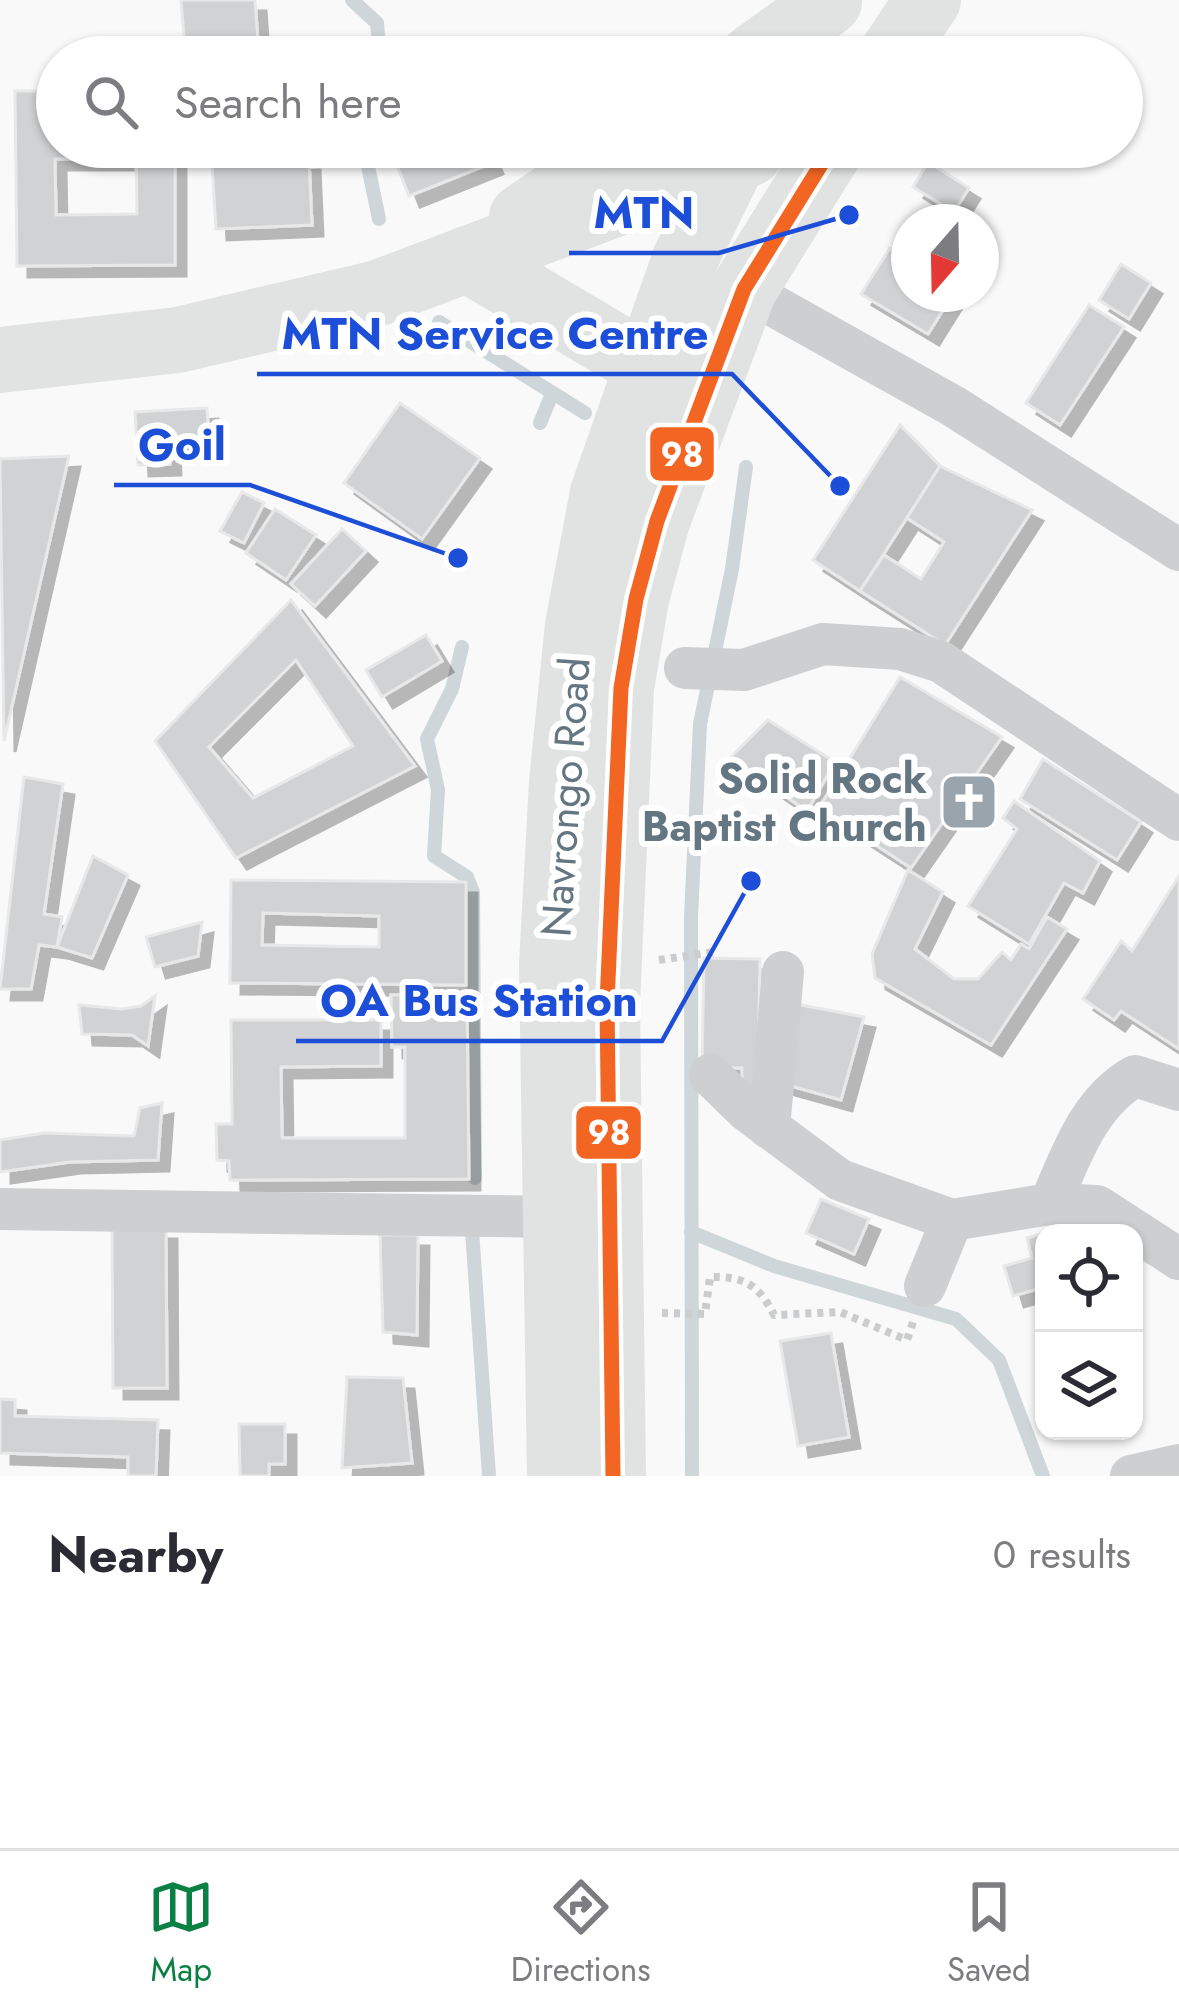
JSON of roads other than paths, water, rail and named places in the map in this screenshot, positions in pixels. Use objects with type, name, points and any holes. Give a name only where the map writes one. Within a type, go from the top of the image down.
[{"type":"highway","points":[[904,36],[928,0]]},
{"type":"highway","points":[[782,36],[830,1]]},
{"type":"highway","points":[[808,36],[830,1]]},
{"type":"highway","points":[[467,259],[592,168]]},
{"type":"highway","points":[[0,360],[178,340],[378,292],[704,168]]},
{"type":"highway","name":"Navrongo Road","points":[[560,1476],[552,965],[562,782],[578,625],[603,493],[646,368],[685,259],[738,168]]},
{"type":"highway","name":"Navrongo Road","points":[[613,1476],[607,1003],[621,688],[652,540],[744,289],[819,168]]},
{"type":"highway","points":[[467,259],[705,400]]},
{"type":"street","points":[[744,289],[953,406],[1179,550]]},
{"type":"street","points":[[685,668],[744,670],[823,644],[900,649],[941,662],[1179,820]]},
{"type":"street","points":[[769,1128],[783,972]]},
{"type":"street","points":[[710,1075],[769,1128],[840,1180],[952,1220],[1050,1204],[1097,1206],[1179,1258]]},
{"type":"street","points":[[1050,1204],[1085,1126],[1114,1088],[1135,1076],[1179,1090]]},
{"type":"street","points":[[0,1209],[554,1217]]},
{"type":"street","points":[[925,1286],[952,1220]]},
{"type":"street","points":[[1131,1476],[1179,1465]]},
{"type":"waterway","points":[[352,0],[377,23],[378,36]]},
{"type":"waterway","points":[[368,168],[379,219]]},
{"type":"waterway","points":[[439,322],[585,413]]},
{"type":"waterway","points":[[540,423],[552,394]]},
{"type":"waterway","points":[[692,1476],[691,917],[700,724],[732,569],[746,467]]},
{"type":"waterway","points":[[462,647],[452,689],[427,739],[438,790],[434,856],[467,877],[473,892],[475,1178]]},
{"type":"waterway","points":[[472,1230],[489,1476]]},
{"type":"waterway","points":[[691,1232],[774,1266],[956,1319],[999,1360],[1043,1476]]},
{"type":"place","name":"MTN","points":[[849,215]]},
{"type":"place","name":"MTN Service Centre","points":[[840,486]]},
{"type":"place","name":"Goil","points":[[458,558]]},
{"type":"place","name":"Solid Rock Baptist Church","points":[[969,802]]},
{"type":"place","name":"OA Bus Station","points":[[751,881]]}]
